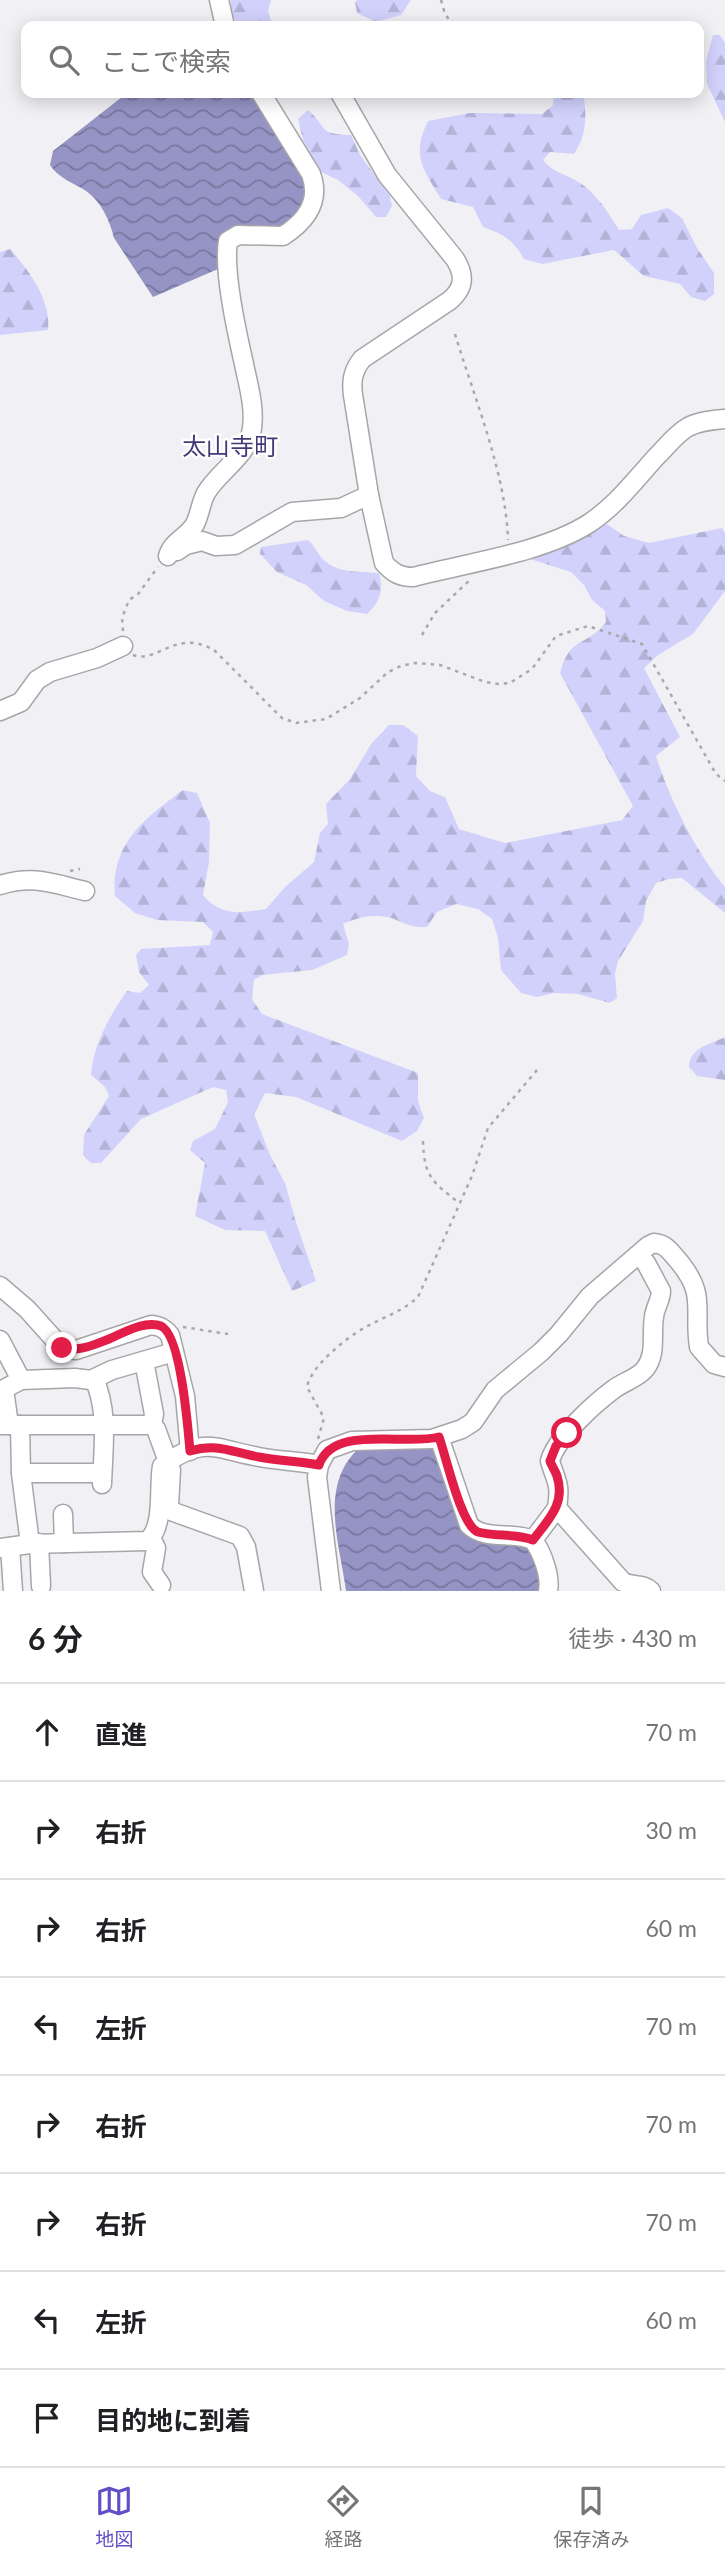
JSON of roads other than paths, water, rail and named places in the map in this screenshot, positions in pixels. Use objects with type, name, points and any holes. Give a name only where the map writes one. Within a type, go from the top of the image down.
[{"type":"street","points":[[219,0],[224,21]]},
{"type":"street","points":[[264,98],[311,174],[316,187],[314,204],[310,212],[283,236],[238,235],[228,241],[237,335],[251,394],[253,427],[243,449],[204,497],[195,524],[170,548],[168,556],[194,542],[202,541],[216,546],[235,545],[292,512],[341,508],[369,495]]},
{"type":"street","points":[[343,98],[387,175],[462,269],[463,281],[458,294],[362,359],[354,370],[353,395],[369,495],[384,563],[392,572],[402,577],[413,577],[544,543],[587,524],[618,500],[687,428],[701,422],[725,419]]},
{"type":"street","points":[[0,710],[21,702],[37,680],[50,672],[97,658],[123,646]]},
{"type":"street","points":[[0,885],[21,879],[39,880],[85,891]]},
{"type":"street","points":[[331,1591],[317,1477],[321,1460],[333,1446],[352,1440],[424,1440],[439,1437],[473,1422],[495,1390],[541,1352],[559,1335],[580,1306],[649,1246],[660,1243],[687,1271],[699,1306],[699,1347],[714,1364],[725,1367]]},
{"type":"street","points":[[533,1540],[557,1508],[559,1486],[557,1474],[550,1461],[556,1446],[606,1395],[644,1371],[652,1354],[654,1315],[661,1291],[646,1263],[638,1255]]},
{"type":"street","points":[[0,1286],[27,1309],[62,1348],[86,1348],[138,1327],[162,1327],[170,1335],[185,1396],[190,1451]]},
{"type":"street","points":[[0,1340],[21,1380]]},
{"type":"street","points":[[41,1586],[4,1390],[21,1380],[94,1379],[112,1370],[174,1352]]},
{"type":"street","points":[[144,1361],[155,1414],[152,1425]]},
{"type":"street","points":[[21,1473],[102,1479],[102,1398],[94,1379]]},
{"type":"street","points":[[10,1425],[152,1425],[168,1462],[171,1511],[240,1536],[246,1547],[254,1591]]},
{"type":"street","points":[[439,1437],[469,1525],[475,1531],[483,1533],[533,1540],[548,1578],[548,1591]]},
{"type":"street","points":[[161,1586],[152,1572],[156,1548],[151,1538],[159,1510],[162,1466],[205,1446],[218,1446],[262,1458],[321,1460]]},
{"type":"street","points":[[557,1508],[623,1582],[645,1586],[652,1591]]},
{"type":"street","points":[[63,1514],[64,1543]]},
{"type":"street","points":[[240,1536],[257,1528]]},
{"type":"street","points":[[13,1591],[5,1547],[141,1542],[151,1538]]},
{"type":"water","points":[[121,98],[258,98],[309,189],[300,213],[282,230],[239,229],[225,266],[153,297],[114,238],[107,218],[96,200],[53,170],[50,165],[53,151]]},
{"type":"water","points":[[359,1448],[436,1448],[457,1514],[523,1543],[534,1552],[542,1591],[346,1591],[337,1535],[335,1498],[346,1463]]},
{"type":"district","name":"太山寺町","points":[[230,445]]}]
